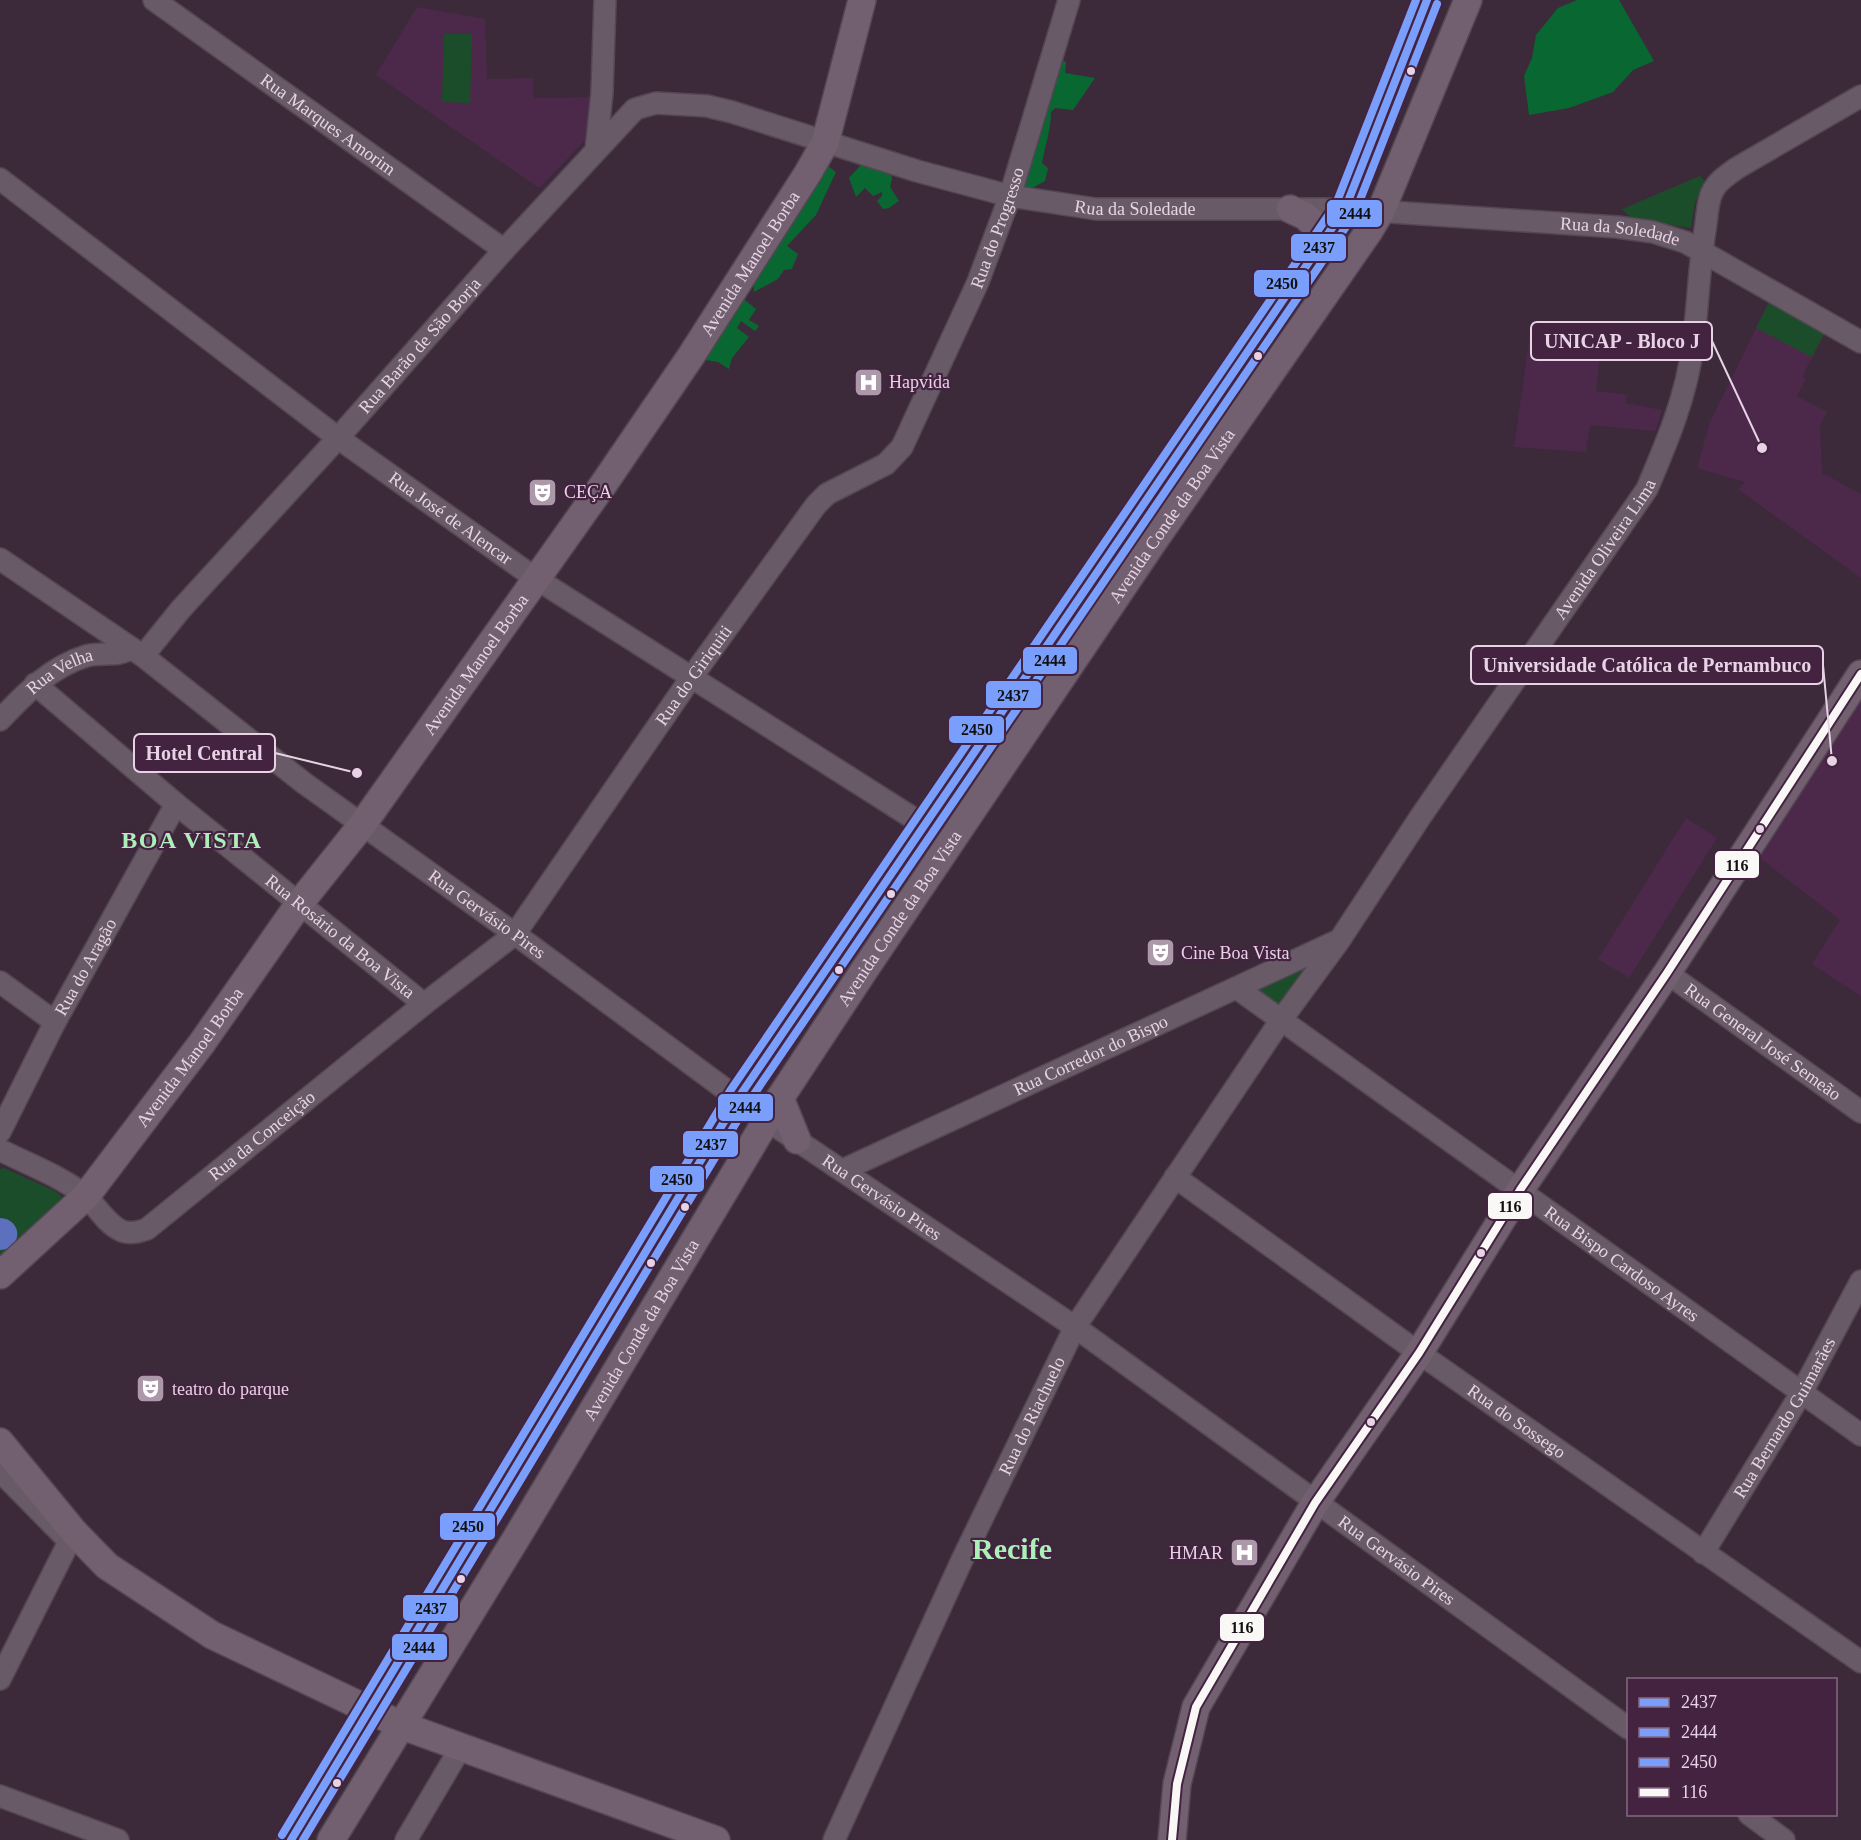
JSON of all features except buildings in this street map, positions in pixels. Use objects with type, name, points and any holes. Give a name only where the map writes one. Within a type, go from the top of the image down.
[{"type":"main road","name":"Avenida Manoel Borba","points":[[0,1275],[86,1196],[202,1043],[299,904],[362,825],[605,482],[691,356],[825,143],[862,0]]},
{"type":"main road","name":"Avenida Conde da Boa Vista","points":[[291,1840],[739,1097],[1345,209],[1427,0]]},
{"type":"main road","name":"Avenida Conde da Boa Vista","points":[[331,1840],[403,1726],[774,1109],[865,969],[1151,545],[1351,258],[1381,211],[1468,0]]},
{"type":"main road","points":[[1290,209],[1305,216],[1316,225],[1318,249]]},
{"type":"main road","points":[[1172,1840],[1177,1784],[1196,1707],[1315,1503],[1419,1353],[1520,1190],[1667,973],[1861,674]]},
{"type":"main road","points":[[774,1109],[797,1140]]},
{"type":"main road","points":[[0,1442],[71,1537],[107,1566],[212,1635],[403,1726],[716,1840]]},
{"type":"street","name":"Rua Marques Amorim","points":[[154,0],[504,250]]},
{"type":"street","points":[[596,150],[602,93],[605,0]]},
{"type":"street","name":"Rua do Progresso","points":[[902,447],[978,282],[1010,196],[1069,0]]},
{"type":"street","name":"Avenida Oliveira Lima","points":[[1281,1020],[1339,941],[1421,816],[1647,489],[1671,432],[1684,389],[1693,347],[1710,197],[1720,180],[1861,96]]},
{"type":"street","name":"Rua da Soledade","points":[[596,150],[635,109],[656,103],[707,106],[825,143],[1010,196],[1096,208],[1345,209],[1617,227],[1653,232],[1685,242],[1861,342]]},
{"type":"street","name":"Rua Barão de São Borja","points":[[137,652],[181,609],[338,438],[504,250],[596,150]]},
{"type":"street","name":"Rua José de Alencar","points":[[0,178],[338,438],[536,578],[924,825]]},
{"type":"street","name":"Rua do Giriquiti","points":[[514,934],[691,678],[816,505],[827,494],[886,464],[902,447]]},
{"type":"street","name":"Rua Gervásio Pires","points":[[0,559],[137,652],[304,783],[739,1097],[774,1109]]},
{"type":"street","name":"Rua Velha","points":[[0,720],[35,684],[65,665],[86,656],[137,652]]},
{"type":"street","name":"Rua Rosário da Boa Vista","points":[[35,684],[176,804],[424,1004]]},
{"type":"street","name":"Rua do Aragão","points":[[0,1132],[55,1022],[176,804]]},
{"type":"street","name":"Rua da Conceição","points":[[0,1150],[65,1182],[86,1196],[113,1227],[131,1233],[147,1228],[514,934]]},
{"type":"street","name":"Rua Corredor do Bispo","points":[[843,1170],[1339,941]]},
{"type":"street","name":"Rua General José Semeão","points":[[1667,973],[1861,1112]]},
{"type":"street","points":[[0,982],[55,1022]]},
{"type":"street","name":"Rua Bispo Cardoso Ayres","points":[[1238,989],[1861,1435]]},
{"type":"street","name":"Rua do Riachuelo","points":[[834,1840],[963,1560],[1075,1327],[1281,1020]]},
{"type":"street","name":"Rua Gervásio Pires","points":[[797,1140],[1075,1327],[1315,1503],[1627,1727]]},
{"type":"street","name":"Rua do Sossego","points":[[1175,1177],[1419,1353],[1861,1662]]},
{"type":"street","name":"Rua Bernardo Guimarães","points":[[1703,1553],[1802,1392],[1861,1281]]},
{"type":"street","points":[[0,1471],[71,1537],[0,1679]]},
{"type":"street","points":[[406,1840],[461,1748]]},
{"type":"street","points":[[0,1796],[118,1840]]},
{"type":"street","points":[[1750,1816],[1784,1840]]},
{"type":"shaded area","points":[[417,7],[485,19],[487,79],[533,78],[534,98],[594,97],[593,132],[539,188],[376,75]]},
{"type":"shaded area","points":[[1770,300],[1825,332],[1802,377],[1806,379],[1797,396],[1827,412],[1820,425],[1822,473],[1861,494],[1861,578],[1738,489],[1745,482],[1697,468],[1710,422]]},
{"type":"shaded area","points":[[1532,321],[1603,329],[1596,391],[1627,395],[1626,403],[1662,410],[1655,431],[1590,425],[1586,452],[1514,447]]},
{"type":"shaded area","points":[[1861,673],[1861,996],[1812,964],[1840,920],[1747,848]]},
{"type":"shaded area","points":[[1686,818],[1717,838],[1629,978],[1598,959]]},
{"type":"green space","points":[[1577,0],[1619,0],[1654,61],[1633,70],[1613,92],[1569,108],[1529,115],[1524,76],[1532,58],[1536,35],[1558,8]]},
{"type":"green space","points":[[444,34],[472,34],[470,103],[442,102]]},
{"type":"green space","points":[[1058,57],[1066,62],[1065,73],[1095,78],[1073,110],[1055,108],[1051,112],[1042,163],[1048,168],[1045,181],[1025,192],[1017,189]]},
{"type":"green space","points":[[873,162],[891,169],[890,187],[899,201],[889,208],[883,209],[877,201],[882,196],[882,192],[873,196],[865,188],[856,197],[849,178],[860,166]]},
{"type":"green space","points":[[818,164],[828,166],[836,172],[816,215],[787,246],[798,254],[792,269],[784,270],[778,279],[754,292],[753,276]]},
{"type":"green space","points":[[1700,176],[1705,181],[1695,203],[1691,228],[1634,220],[1622,209]]},
{"type":"green space","points":[[1327,262],[1331,265],[1143,534],[1143,532]]},
{"type":"green space","points":[[740,296],[756,309],[749,320],[759,326],[755,331],[741,321],[737,328],[749,337],[732,358],[729,369],[718,362],[705,360],[704,351]]},
{"type":"green space","points":[[1770,300],[1825,332],[1812,357],[1756,328]]},
{"type":"green space","points":[[1339,941],[1281,1020],[1238,989]]},
{"type":"green space","points":[[4,1168],[55,1191],[62,1200],[0,1269],[0,1169]]},
{"type":"water","points":[[0,1218],[13,1223],[17,1234],[13,1245],[0,1250]]},
{"type":"transit line","name":"2450","points":[[282,1835],[730,1091],[1336,204],[1416,0]]},
{"type":"transit line","name":"2437","points":[[291,1840],[739,1097],[1345,209],[1427,0]]},
{"type":"transit line","name":"2444","points":[[303,1840],[748,1103],[1354,215],[1437,4]]},
{"type":"transit line","name":"116","points":[[1172,1840],[1177,1784],[1196,1707],[1315,1503],[1419,1353],[1520,1190],[1667,973],[1861,674]]},
{"type":"place","name":"Hapvida","points":[[868,382]]},
{"type":"place","name":"UNICAP - Bloco J","points":[[1762,448]]},
{"type":"place","name":"CEÇA","points":[[543,492]]},
{"type":"place","name":"Universidade Católica de Pernambuco","points":[[1832,761]]},
{"type":"place","name":"Hotel Central","points":[[357,773]]},
{"type":"place","name":"Cine Boa Vista","points":[[1160,953]]},
{"type":"place","name":"teatro do parque","points":[[151,1389]]},
{"type":"place","name":"HMAR","points":[[1244,1553]]},
{"type":"district","name":"BOA VISTA","points":[[192,840]]},
{"type":"district","name":"Recife","points":[[1012,1549]]}]
